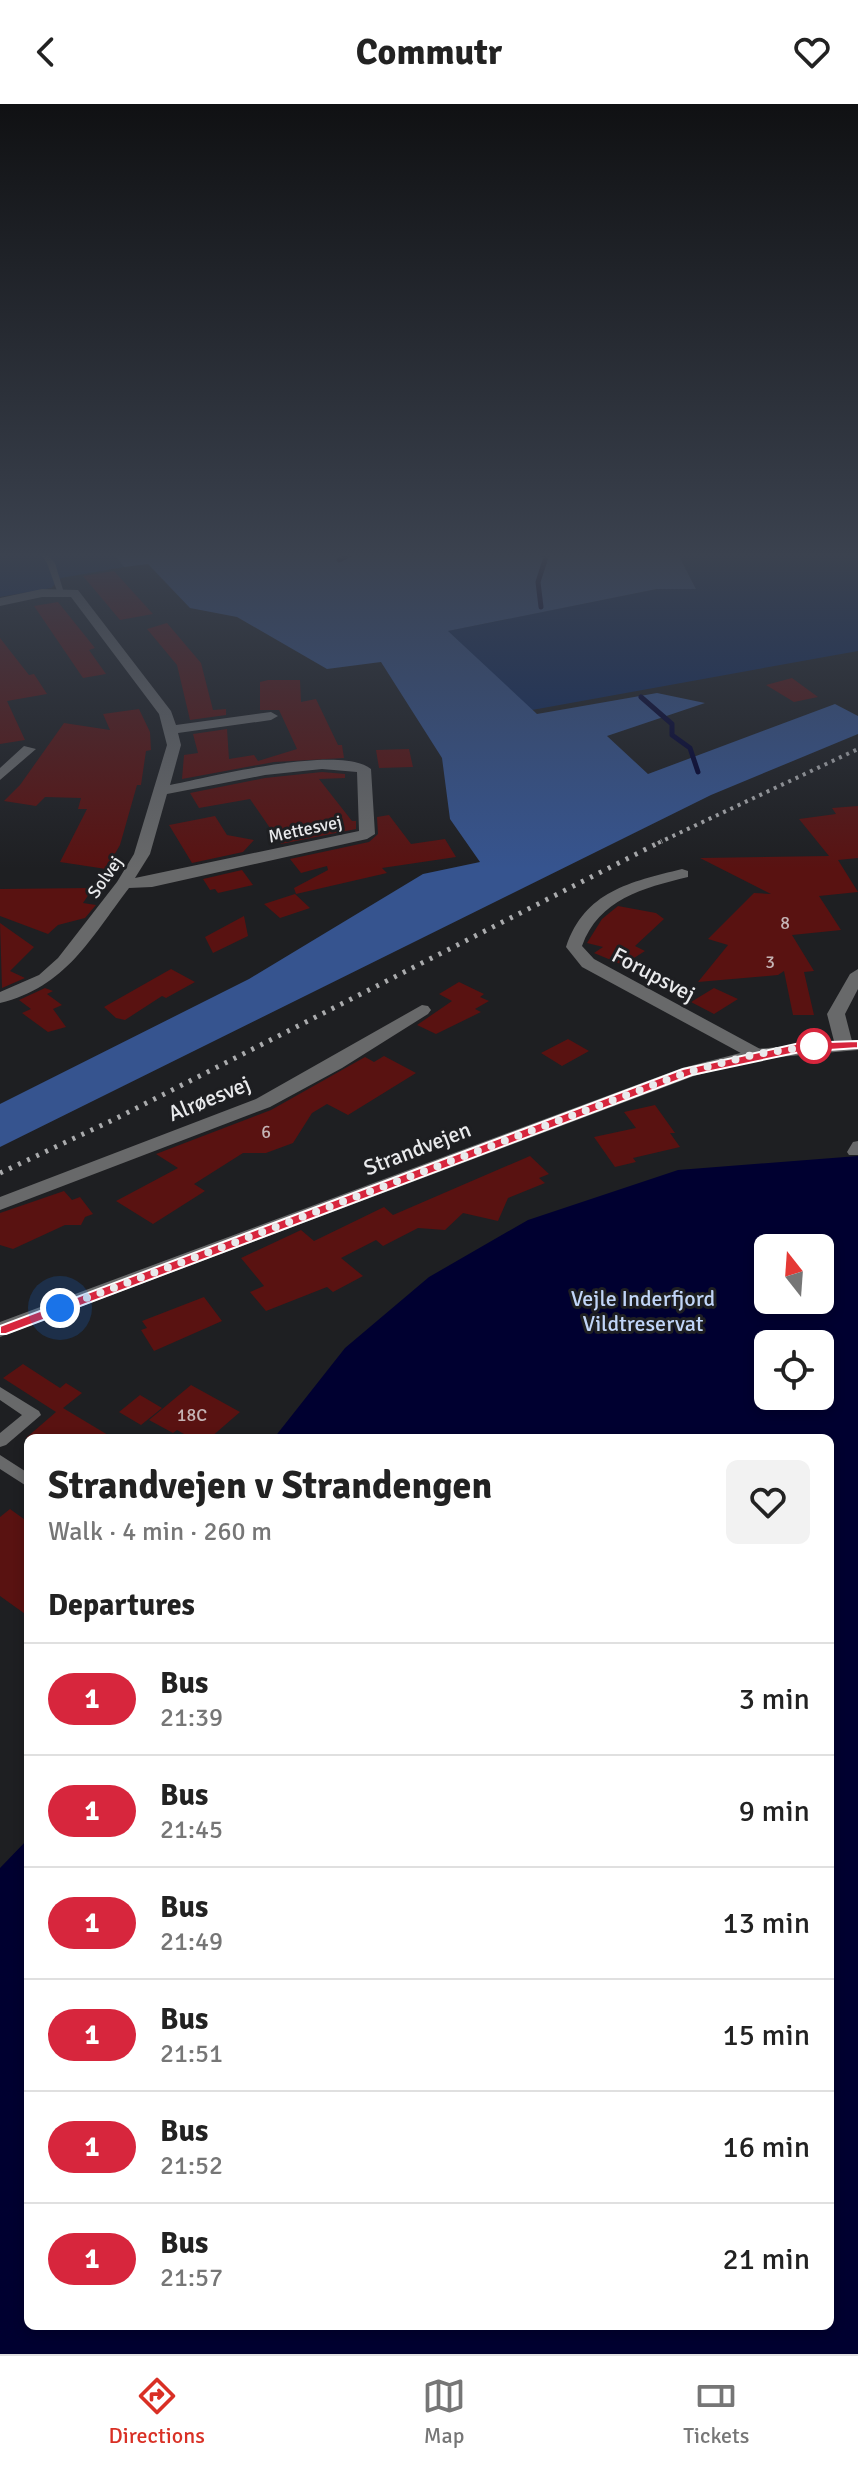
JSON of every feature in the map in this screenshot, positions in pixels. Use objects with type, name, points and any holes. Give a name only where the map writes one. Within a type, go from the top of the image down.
[{"type":"street","points":[[126,659],[166,714],[173,730],[271,716]]},
{"type":"street","name":"Solvej","points":[[0,998],[45,979],[64,962],[124,884],[142,854],[174,745],[173,730]]},
{"type":"street","points":[[0,776],[29,749]]},
{"type":"street","name":"Mettesvej","points":[[124,884],[167,879],[367,834],[364,769],[352,764],[304,767],[160,791]]},
{"type":"street","name":"Forupsvej","points":[[682,874],[622,891],[599,903],[577,934],[574,947],[588,963],[756,1054]]},
{"type":"street","points":[[851,1045],[836,1014],[858,974]]},
{"type":"street","name":"Alrøesvej","points":[[0,1204],[263,1103],[336,1064],[422,1010]]},
{"type":"street","name":"Strandvejen","points":[[0,1330],[688,1072],[756,1054],[851,1045]]},
{"type":"lane","points":[[0,1392],[33,1415],[0,1441]]},
{"type":"lane","points":[[0,1461],[24,1478]]},
{"type":"shaded area","points":[[310,659],[478,659],[537,714],[657,693],[705,703],[607,736],[648,774],[835,704],[858,716],[858,734],[711,795],[0,1147],[0,1104],[249,979],[423,874],[480,862],[450,819],[442,758],[381,662],[327,669]]},
{"type":"shaded area","points":[[477,659],[814,659],[532,710]]},
{"type":"shaded area","name":"Vejle Inderfjord Vildtreservat","points":[[858,1156],[858,2354],[0,2354],[0,1868],[24,1843],[24,2330],[834,2330],[834,1434],[277,1434],[345,1348],[429,1277],[528,1220],[678,1170]]},
{"type":"building","points":[[0,659],[16,659],[29,675],[34,674],[47,694],[7,701],[25,740],[0,744]]},
{"type":"building","points":[[70,659],[95,659],[106,674],[83,678]]},
{"type":"building","points":[[172,659],[198,659],[213,710],[226,709],[226,715],[190,720],[177,665]]},
{"type":"building","points":[[792,678],[818,697],[794,702],[766,685]]},
{"type":"building","points":[[300,680],[301,702],[316,699],[338,745],[342,745],[344,758],[274,762],[182,779],[184,755],[198,753],[193,734],[227,729],[229,759],[254,755],[258,761],[297,749],[279,710],[260,710],[260,682]]},
{"type":"building","points":[[139,709],[150,732],[151,750],[146,751],[141,785],[137,785],[120,845],[106,869],[60,862],[87,809],[78,809],[81,798],[45,797],[36,806],[4,801],[20,785],[64,723],[110,730],[103,714]]},
{"type":"building","points":[[409,749],[413,767],[379,768],[376,750]]},
{"type":"building","points":[[322,772],[345,774],[345,778],[319,779],[352,821],[356,821],[356,829],[281,844],[250,799],[199,808],[190,793],[265,778]]},
{"type":"building","points":[[858,806],[858,858],[838,860],[858,892],[819,896],[841,930],[792,935],[814,971],[804,972],[814,1015],[793,1015],[784,971],[778,975],[698,982],[728,945],[708,939],[754,893],[771,894],[700,858],[829,856],[799,819],[836,814],[832,808]]},
{"type":"building","points":[[389,815],[411,844],[445,839],[456,857],[382,868],[387,873],[296,894],[294,888],[328,870],[327,866],[301,873],[290,859],[369,842],[378,834],[377,817]]},
{"type":"building","points":[[215,816],[227,835],[254,840],[243,852],[192,863],[169,825]]},
{"type":"building","points":[[242,870],[253,885],[218,893],[215,889],[210,890],[203,879]]},
{"type":"building","points":[[93,888],[83,903],[96,905],[85,918],[58,925],[48,934],[0,916],[0,889]]},
{"type":"building","points":[[295,894],[310,908],[280,918],[264,904]]},
{"type":"building","points":[[618,906],[656,913],[664,919],[635,946],[645,951],[623,965],[594,953],[603,947],[587,943],[602,919]]},
{"type":"building","points":[[244,916],[248,936],[213,953],[205,937]]},
{"type":"building","points":[[0,923],[34,947],[10,971],[25,978],[2,988]]},
{"type":"building","points":[[171,969],[195,982],[166,998],[162,996],[125,1020],[116,1018],[104,1007]]},
{"type":"building","points":[[459,982],[484,994],[480,997],[489,1001],[475,1009],[481,1012],[436,1034],[417,1025],[452,1001],[439,994]]},
{"type":"building","points":[[45,988],[53,991],[47,994],[62,1005],[53,1009],[66,1027],[48,1032],[22,1013],[31,1009],[19,1000]]},
{"type":"building","points":[[714,988],[738,999],[714,1014],[691,1002]]},
{"type":"building","points":[[568,1039],[589,1051],[562,1066],[541,1053]]},
{"type":"building","points":[[384,1056],[416,1073],[348,1115],[327,1104],[312,1113],[293,1143],[266,1153],[243,1153],[194,1184],[205,1191],[153,1224],[116,1201],[178,1168],[156,1154],[271,1110],[365,1057],[374,1062]]},
{"type":"building","points":[[655,1105],[675,1133],[670,1133],[680,1147],[633,1158],[636,1162],[615,1167],[594,1137],[636,1128],[624,1112]]},
{"type":"building","points":[[530,1156],[549,1174],[539,1178],[545,1183],[508,1198],[498,1221],[463,1213],[445,1230],[418,1228],[383,1246],[376,1240],[341,1258],[363,1276],[333,1292],[327,1287],[266,1311],[250,1292],[264,1286],[241,1258],[301,1230],[314,1241],[384,1207],[393,1215]]},
{"type":"building","points":[[64,1191],[72,1200],[80,1197],[93,1214],[85,1217],[81,1225],[65,1225],[13,1249],[0,1245],[0,1213]]},
{"type":"building","points":[[204,1297],[222,1321],[154,1351],[141,1330],[147,1328],[142,1321]]},
{"type":"building","points":[[23,1364],[60,1388],[66,1383],[82,1393],[63,1408],[106,1434],[31,1434],[56,1412],[3,1378]]},
{"type":"building","points":[[191,1385],[240,1412],[215,1434],[184,1434],[177,1430],[173,1433],[149,1420]]},
{"type":"building","points":[[140,1395],[162,1408],[141,1425],[119,1412]]},
{"type":"building","points":[[10,1509],[24,1519],[24,1613],[0,1596],[0,1517]]},
{"type":"waterway","points":[[641,697],[672,724],[672,735],[690,748],[698,772]]},
{"type":"railway","points":[[659,843],[858,749]]},
{"type":"railway","points":[[0,1173],[117,1118],[659,843]]},
{"type":"bus line","name":"1","points":[[0,1330],[688,1072],[719,1062],[800,1047],[858,1045]]},
{"type":"route","points":[[60,1308],[688,1072],[756,1054],[814,1046]]}]
